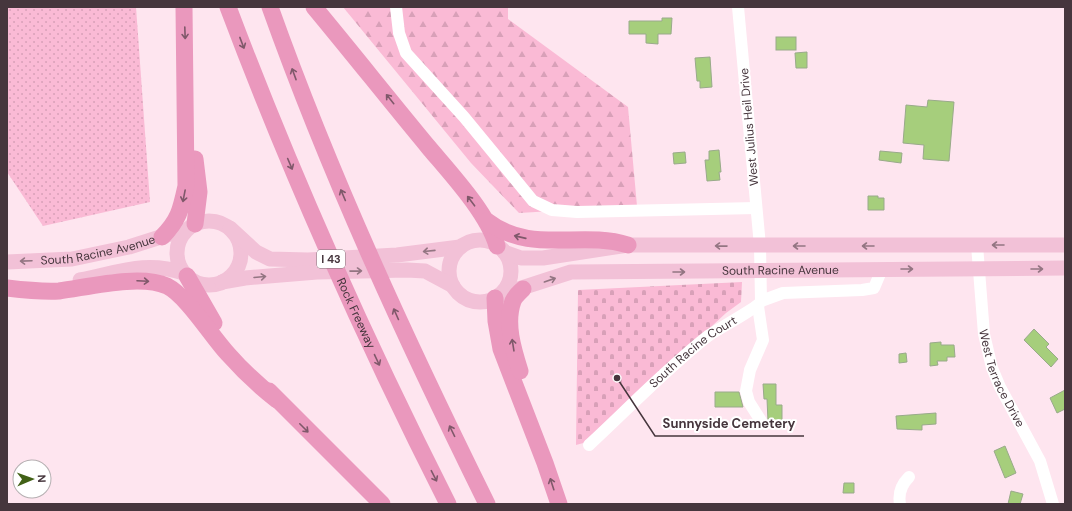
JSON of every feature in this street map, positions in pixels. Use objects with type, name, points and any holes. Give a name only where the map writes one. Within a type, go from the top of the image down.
[{"type":"highway","points":[[162,237],[174,225],[182,204],[186,186],[184,7]]},
{"type":"highway","name":"Rock Freeway","points":[[228,7],[286,154],[327,250],[385,377],[448,504]]},
{"type":"highway","points":[[270,7],[307,106],[354,220],[415,356],[487,504]]},
{"type":"highway","points":[[314,7],[453,177],[494,233],[501,249]]},
{"type":"highway","points":[[185,59],[199,192],[191,227]]},
{"type":"highway","points":[[485,220],[508,234],[528,239],[551,241],[614,240],[628,245]]},
{"type":"highway","points":[[185,274],[228,346],[277,400],[382,504]]},
{"type":"highway","points":[[7,287],[57,291],[138,281],[157,283],[168,287],[195,313],[227,353],[251,379],[277,400]]},
{"type":"highway","points":[[523,289],[513,299],[510,317],[513,348],[545,463]]},
{"type":"highway","points":[[497,297],[496,321],[501,349],[545,463],[559,504]]},
{"type":"main road","points":[[453,286],[425,271],[406,270],[317,272],[245,278],[212,285],[202,284],[185,274],[178,261],[177,248],[180,239],[191,227],[204,221],[222,223],[230,228],[256,252],[270,259],[308,260],[397,255],[460,248],[479,240],[488,242],[501,249],[509,262],[511,274],[509,282],[497,297],[486,302],[476,302],[467,300],[459,294],[453,286],[449,276],[450,266],[454,256],[460,248]]},
{"type":"main road","name":"South Racine Avenue","points":[[7,262],[72,259],[129,247],[191,227]]},
{"type":"main road","points":[[222,282],[231,276],[237,268],[241,258],[237,237],[230,228]]},
{"type":"main road","name":"South Racine Avenue","points":[[501,249],[521,258],[543,258],[628,245],[1065,246]]},
{"type":"main road","name":"South Racine Avenue","points":[[7,287],[53,284],[82,280],[145,266],[166,267],[185,274]]},
{"type":"main road","name":"South Racine Avenue","points":[[497,297],[571,272],[1065,268]]},
{"type":"street","points":[[396,7],[399,33],[406,53],[464,117],[533,201],[552,210],[578,212],[756,208]]},
{"type":"street","name":"West Julius Heil Drive","points":[[738,7],[760,246]]},
{"type":"street","name":"West Terrace Drive","points":[[977,245],[984,334],[992,368],[1000,387],[1040,461],[1053,504]]},
{"type":"street","points":[[760,246],[760,303],[763,340],[750,370],[746,391],[749,402],[761,421]]},
{"type":"street","name":"South Racine Court","points":[[589,445],[708,336],[760,303],[783,293],[862,290],[874,288],[882,269]]},
{"type":"street","points":[[900,504],[899,493],[904,482],[909,476]]},
{"type":"green space","points":[[7,7],[136,7],[150,202],[43,226],[7,172]]},
{"type":"green space","points":[[343,7],[508,7],[508,19],[628,107],[637,206],[519,213],[471,163]]},
{"type":"green space","points":[[742,282],[741,302],[726,313],[587,442],[576,445],[578,290]]},
{"type":"building","points":[[662,18],[672,18],[671,34],[658,34],[658,44],[646,43],[646,34],[629,34],[629,21],[662,21]]},
{"type":"building","points":[[776,37],[796,37],[796,50],[776,50]]},
{"type":"building","points":[[807,52],[807,68],[796,68],[795,53]]},
{"type":"building","points":[[710,57],[712,87],[700,88],[700,81],[697,81],[695,58]]},
{"type":"building","points":[[928,100],[954,102],[949,161],[923,159],[924,145],[903,143],[906,105],[927,107]]},
{"type":"building","points":[[719,150],[721,172],[719,172],[720,180],[707,181],[705,160],[709,160],[709,151]]},
{"type":"building","points":[[880,151],[902,153],[901,163],[879,160]]},
{"type":"building","points":[[685,152],[686,163],[674,164],[673,153]]},
{"type":"building","points":[[868,196],[878,196],[878,198],[884,198],[884,210],[868,210]]},
{"type":"building","points":[[1034,329],[1049,344],[1046,347],[1058,359],[1051,367],[1024,340]]},
{"type":"building","points":[[941,342],[941,345],[954,345],[955,357],[947,357],[947,361],[937,361],[938,365],[930,366],[930,343]]},
{"type":"building","points":[[906,353],[907,362],[899,363],[899,354]]},
{"type":"building","points":[[763,384],[776,384],[776,405],[782,405],[782,421],[768,421],[767,399],[764,399]]},
{"type":"building","points":[[1065,390],[1065,409],[1057,413],[1050,398]]},
{"type":"building","points":[[715,392],[739,392],[743,407],[715,407]]},
{"type":"building","points":[[936,413],[936,424],[922,425],[922,430],[897,429],[896,416]]},
{"type":"building","points":[[1005,446],[1016,473],[1005,478],[994,451]]},
{"type":"building","points":[[844,483],[854,483],[854,493],[843,493]]},
{"type":"building","points":[[1011,491],[1023,494],[1020,504],[1008,504]]},
{"type":"place","name":"Sunnyside Cemetery","points":[[617,378]]}]
